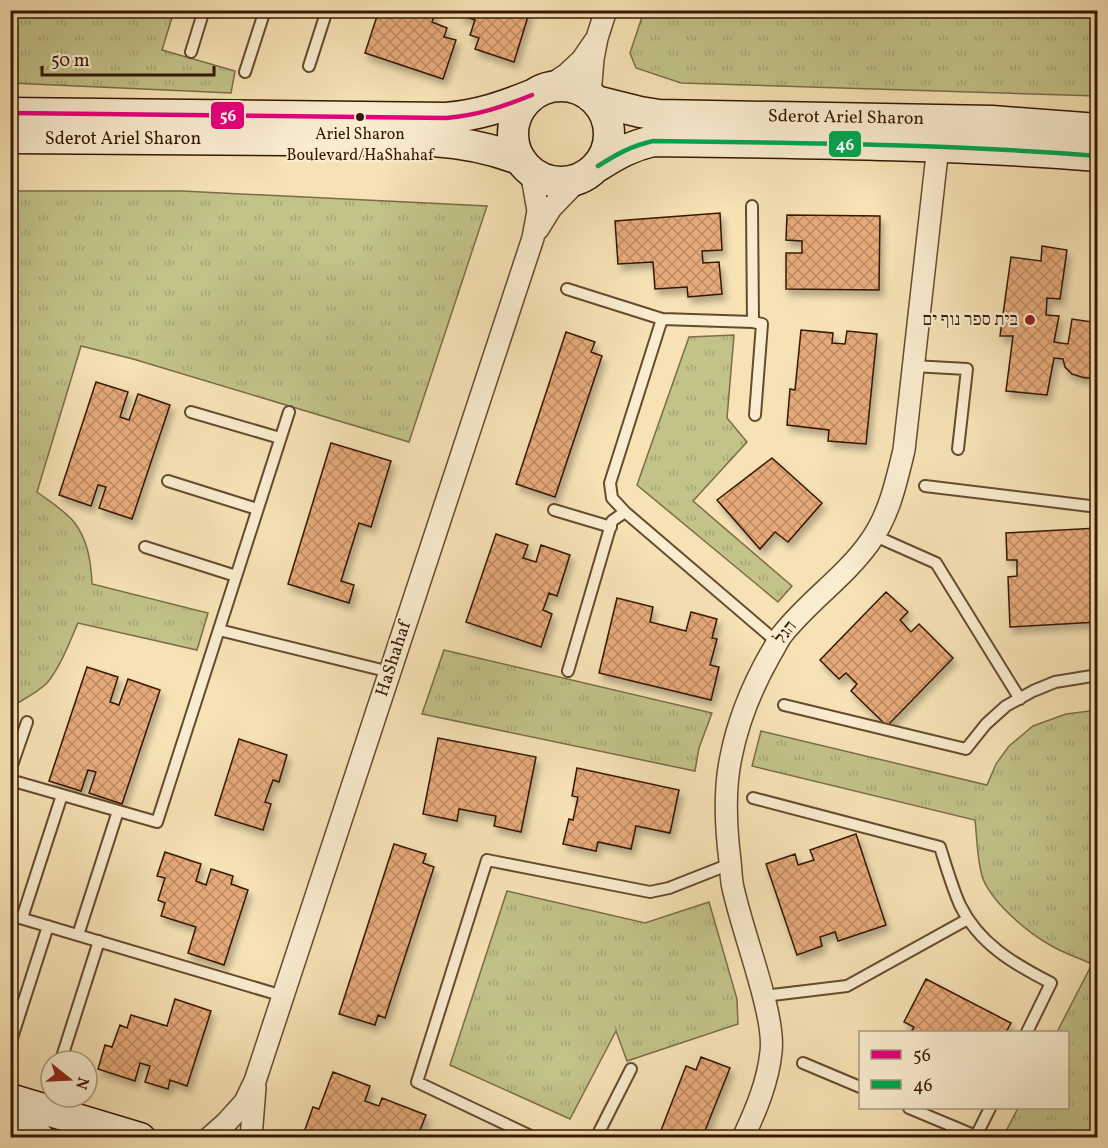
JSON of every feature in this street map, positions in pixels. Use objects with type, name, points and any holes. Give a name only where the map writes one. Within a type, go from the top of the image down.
[{"type":"street","points":[[593,98],[593,59],[606,10]]},
{"type":"street","points":[[539,91],[561,86],[577,88],[601,106],[607,120],[610,135],[606,151],[589,172],[569,182],[553,182],[537,176],[526,165],[516,151],[513,135],[515,120],[522,106],[539,91],[567,74],[582,60],[597,38]]},
{"type":"street","name":"Sderot Ariel Sharon","points":[[10,113],[446,118],[471,116],[504,106],[539,91]]},
{"type":"street","name":"Sderot Ariel Sharon","points":[[593,98],[640,112],[659,115],[992,121],[1098,129]]},
{"type":"street","name":"Sderot Ariel Sharon","points":[[10,138],[458,142],[499,151],[526,165]]},
{"type":"street","name":"Sderot Ariel Sharon","points":[[589,172],[621,151],[653,141],[938,146],[1098,156]]},
{"type":"street","name":"הגל","points":[[743,1137],[767,1080],[771,1049],[769,1018],[764,996],[732,887],[727,798],[730,758],[743,714],[758,676],[780,637],[869,542],[886,513],[896,486],[904,450],[938,146]]},
{"type":"street","name":"HaShahaf","points":[[208,1137],[226,1123],[245,1102],[255,1081],[533,238],[538,211],[526,165]]},
{"type":"street","name":"HaShahaf","points":[[533,238],[551,208],[589,172]]},
{"type":"street","name":"HaShahaf","points":[[251,1137],[255,1081]]},
{"type":"street","points":[[10,1099],[140,1137]]},
{"type":"street","points":[[10,1129],[39,1137]]},
{"type":"lane","points":[[191,52],[204,10]]},
{"type":"lane","points":[[246,72],[265,10]]},
{"type":"lane","points":[[309,66],[327,10]]},
{"type":"lane","points":[[752,207],[753,322]]},
{"type":"lane","points":[[567,289],[662,319],[762,324],[755,415]]},
{"type":"lane","points":[[662,319],[610,483],[612,498],[625,512],[777,642]]},
{"type":"lane","points":[[913,366],[967,369],[958,449]]},
{"type":"lane","points":[[191,411],[280,438]]},
{"type":"lane","points":[[10,780],[158,822],[289,412]]},
{"type":"lane","points":[[168,481],[257,509]]},
{"type":"lane","points":[[925,486],[1098,507]]},
{"type":"lane","points":[[554,510],[611,527]]},
{"type":"lane","points":[[568,671],[612,521],[625,512]]},
{"type":"lane","points":[[873,535],[936,563],[1020,699]]},
{"type":"lane","points":[[145,547],[236,576]]},
{"type":"lane","points":[[219,630],[390,672]]},
{"type":"lane","points":[[784,705],[966,748],[986,724],[1006,706],[1055,682],[1098,675]]},
{"type":"lane","points":[[10,771],[27,722]]},
{"type":"lane","points":[[22,918],[62,795]]},
{"type":"lane","points":[[753,798],[940,847],[960,905],[975,931],[995,950],[1022,969],[1051,983],[1027,1031]]},
{"type":"lane","points":[[78,935],[118,811]]},
{"type":"lane","points":[[535,1137],[417,1082],[487,860],[650,891],[669,888],[730,864]]},
{"type":"lane","points":[[10,915],[283,996]]},
{"type":"lane","points":[[764,996],[847,986],[968,919]]},
{"type":"lane","points":[[10,1044],[48,926]]},
{"type":"lane","points":[[65,1049],[99,941]]},
{"type":"lane","points":[[803,1063],[859,1086]]},
{"type":"lane","points":[[596,1137],[631,1068]]},
{"type":"lane","points":[[914,1109],[976,1136],[989,1109]]},
{"type":"green space","points":[[11,10],[42,11],[65,17],[67,11],[174,11],[162,50],[235,71],[231,93],[11,83]]},
{"type":"green space","points":[[644,11],[1097,11],[1097,96],[681,83],[636,68],[630,53]]},
{"type":"green space","points":[[11,191],[182,191],[487,206],[409,442],[133,359],[81,346],[37,492],[66,514],[79,529],[88,552],[92,584],[208,613],[197,650],[78,623],[61,662],[47,683],[11,707]]},
{"type":"green space","points":[[734,335],[727,418],[747,442],[693,501],[792,586],[778,602],[637,485],[689,337]]},
{"type":"green space","points":[[444,650],[712,713],[699,748],[695,771],[422,714]]},
{"type":"green space","points":[[1097,710],[1097,1137],[1003,1137],[1017,1109],[1069,1109],[1069,1031],[1058,1031],[1092,964],[1060,951],[1041,939],[1020,924],[993,896],[986,886],[980,869],[975,820],[752,766],[761,731],[987,785],[996,764],[1009,746],[1033,726],[1066,714]]},
{"type":"green space","points":[[507,891],[645,923],[709,902],[737,999],[738,1024],[627,1061],[616,1031],[570,1119],[450,1065]]},
{"type":"building","points":[[379,10],[436,10],[432,22],[447,28],[444,37],[456,40],[443,79],[365,53]]},
{"type":"building","points":[[461,10],[530,10],[514,62],[475,49],[479,38],[470,35],[475,20],[460,15]]},
{"type":"building","points":[[720,213],[722,250],[702,251],[703,263],[719,262],[722,294],[688,297],[687,287],[655,289],[653,262],[618,264],[615,221]]},
{"type":"building","points":[[787,215],[880,216],[879,290],[786,289],[786,253],[802,253],[802,241],[786,240]]},
{"type":"building","name":"בית ספר נוף ים","points":[[1042,246],[1067,250],[1060,299],[1047,298],[1046,315],[1059,316],[1054,342],[1068,344],[1072,319],[1098,323],[1098,378],[1085,378],[1072,374],[1065,367],[1063,359],[1054,358],[1047,395],[1006,391],[1013,336],[1000,336],[1011,257],[1041,261]]},
{"type":"building","points":[[801,330],[833,333],[832,343],[845,344],[847,331],[877,334],[866,444],[828,441],[829,430],[787,425],[790,389],[795,390]]},
{"type":"building","points":[[566,332],[595,342],[591,352],[602,356],[555,497],[516,484]]},
{"type":"building","points":[[96,382],[128,392],[120,417],[129,420],[138,394],[170,405],[132,519],[99,508],[106,487],[98,485],[91,506],[59,495]]},
{"type":"building","points":[[331,443],[391,461],[371,527],[359,523],[341,581],[354,585],[349,603],[288,584]]},
{"type":"building","points":[[772,458],[822,503],[788,542],[775,532],[760,549],[717,500]]},
{"type":"building","points":[[1098,528],[1098,557],[1092,558],[1092,574],[1098,574],[1098,622],[1010,627],[1008,577],[1017,576],[1017,560],[1007,560],[1006,533]]},
{"type":"building","points":[[496,534],[528,545],[523,558],[536,562],[541,545],[570,555],[557,596],[549,593],[543,610],[552,614],[541,647],[466,622]]},
{"type":"building","points":[[886,592],[908,612],[900,620],[911,632],[919,624],[953,658],[887,726],[851,691],[857,684],[846,673],[839,679],[820,660]]},
{"type":"building","points":[[617,598],[653,607],[650,622],[686,631],[691,612],[717,619],[712,638],[717,639],[710,665],[719,667],[711,700],[599,673]]},
{"type":"building","points":[[87,667],[118,677],[110,702],[119,705],[128,679],[160,690],[122,804],[89,793],[96,772],[88,770],[81,791],[49,781]]},
{"type":"building","points":[[438,738],[536,757],[521,832],[494,826],[496,816],[459,809],[457,821],[423,814]]},
{"type":"building","points":[[239,739],[287,755],[279,782],[273,780],[265,802],[271,804],[263,830],[215,815]]},
{"type":"building","points":[[577,768],[679,790],[670,833],[636,826],[631,849],[598,842],[596,851],[563,844],[569,819],[573,820],[578,797],[572,796]]},
{"type":"building","points":[[856,834],[886,925],[838,941],[835,932],[820,937],[822,946],[797,955],[766,864],[795,854],[798,865],[814,860],[810,850]]},
{"type":"building","points":[[394,844],[426,854],[423,863],[434,867],[385,1018],[378,1015],[375,1025],[339,1014]]},
{"type":"building","points":[[165,852],[201,864],[196,881],[206,885],[211,869],[233,876],[231,884],[248,890],[224,965],[188,953],[196,927],[161,916],[165,903],[158,900],[165,878],[157,876]]},
{"type":"building","points":[[926,979],[1011,1023],[1007,1031],[912,1031],[914,1027],[904,1022]]},
{"type":"building","points":[[175,999],[211,1011],[187,1086],[170,1080],[168,1089],[145,1082],[150,1066],[140,1063],[135,1081],[99,1069],[105,1045],[112,1047],[120,1025],[127,1028],[131,1015],[167,1026]]},
{"type":"building","points":[[701,1057],[730,1068],[702,1138],[658,1138],[686,1066],[696,1070]]},
{"type":"building","points":[[333,1072],[370,1086],[365,1101],[379,1106],[382,1098],[426,1115],[417,1138],[302,1138],[313,1107],[319,1109]]},
{"type":"transit line","name":"56","points":[[10,113],[446,118],[490,110],[532,95]]},
{"type":"transit line","name":"46","points":[[598,166],[624,151],[653,141],[820,143],[1098,156]]},
{"type":"place","name":"Ariel Sharon Boulevard/HaShahaf","points":[[360,117]]},
{"type":"place","name":"בית ספר נוף ים","points":[[1030,320]]}]
